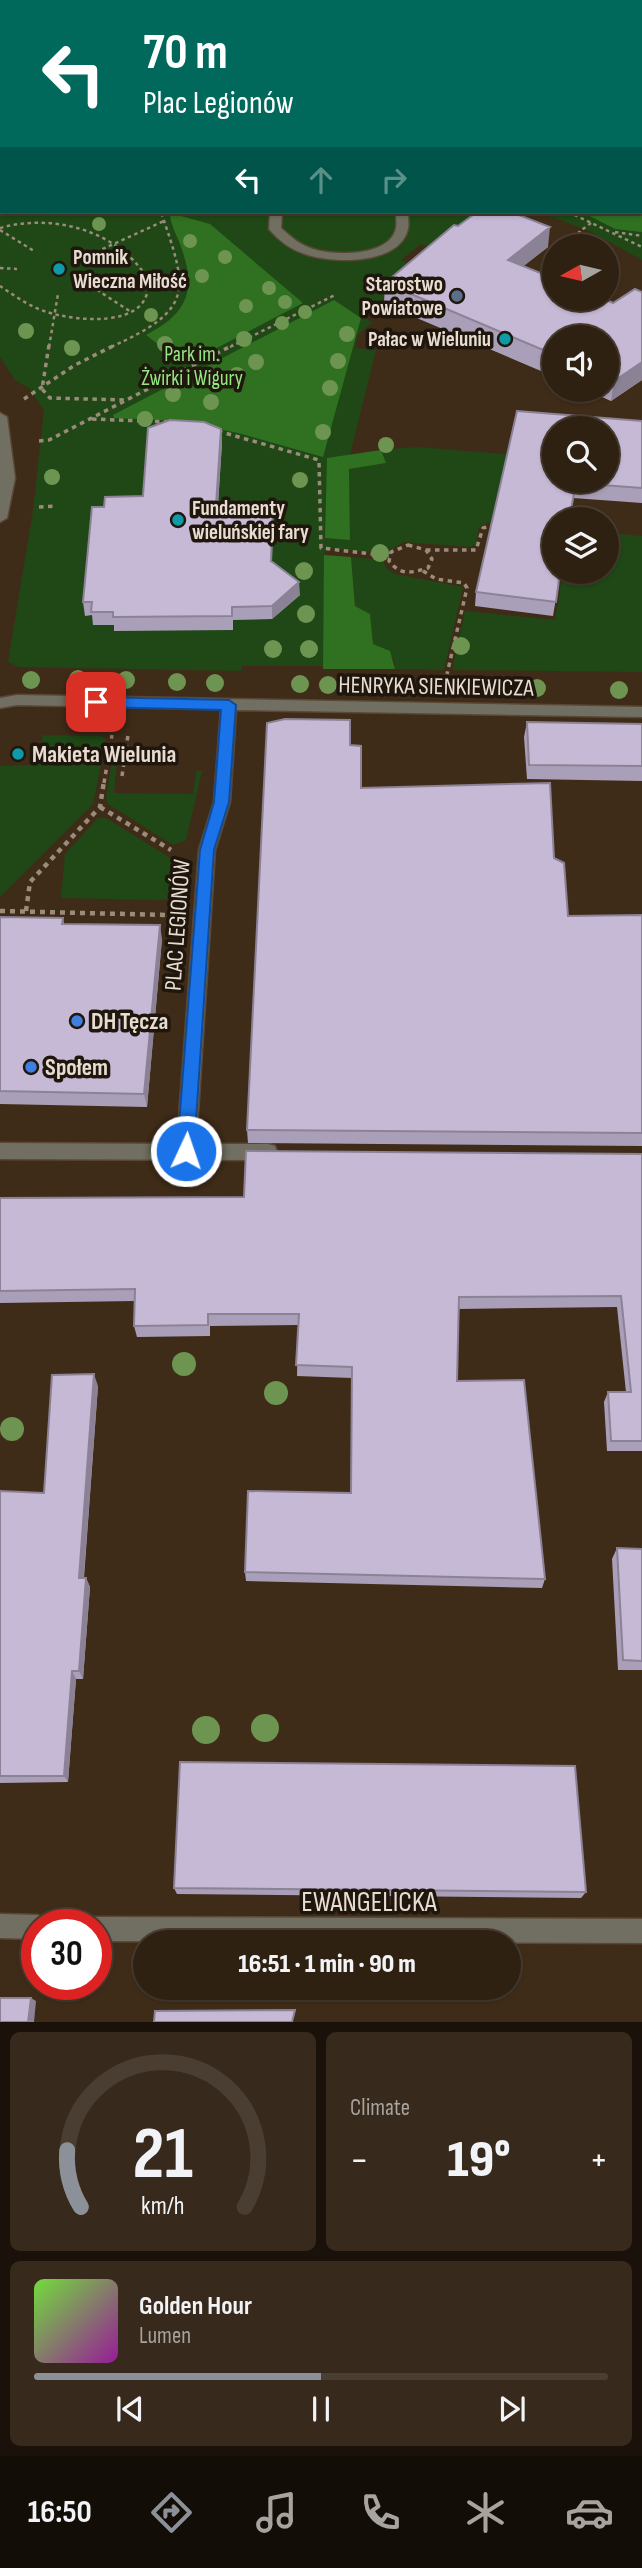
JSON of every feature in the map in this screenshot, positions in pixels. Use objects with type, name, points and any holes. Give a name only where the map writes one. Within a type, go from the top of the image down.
[{"type":"street","points":[[276,214],[275,229],[282,240],[294,248],[331,258],[365,255],[392,244],[401,234],[405,223],[403,214]]},
{"type":"street","points":[[0,417],[8,478],[0,518]]},
{"type":"street","points":[[0,703],[17,700],[229,705]]},
{"type":"street","name":"HENRYKA SIENKIEWICZA","points":[[229,705],[642,712]]},
{"type":"street","name":"PLAC LEGIONÓW","points":[[186,1151],[207,850],[222,802],[229,705]]},
{"type":"street","points":[[0,1151],[282,1152]]},
{"type":"street","points":[[0,1926],[21,1927]]},
{"type":"street","name":"EWANGELICKA","points":[[112,1929],[642,1931]]},
{"type":"path","points":[[17,403],[81,361],[149,327],[169,311],[177,299],[181,279],[162,214]]},
{"type":"path","points":[[572,214],[642,247]]},
{"type":"path","points":[[96,252],[154,223],[164,221]]},
{"type":"path","points":[[0,229],[27,222],[52,223],[91,233],[112,244],[140,268],[147,279],[143,301],[132,312],[103,319],[54,314],[28,304],[0,286]]},
{"type":"path","points":[[583,234],[579,232],[592,223]]},
{"type":"path","points":[[0,229],[34,251]]},
{"type":"path","points":[[610,232],[642,236]]},
{"type":"path","points":[[0,268],[17,269]]},
{"type":"path","points":[[91,286],[132,312]]},
{"type":"path","points":[[42,389],[58,294]]},
{"type":"path","points":[[29,442],[49,440],[282,319],[335,295]]},
{"type":"path","points":[[42,389],[50,398],[58,400],[129,400]]},
{"type":"path","points":[[92,419],[179,423]]},
{"type":"path","points":[[215,430],[319,460],[321,548],[389,556]]},
{"type":"path","points":[[426,551],[436,548],[476,550],[483,528],[505,523]]},
{"type":"path","points":[[389,556],[396,549],[408,545],[426,551],[432,559],[423,571]]},
{"type":"path","points":[[389,556],[391,566],[402,573],[423,571],[433,578],[464,583],[467,588],[447,678]]},
{"type":"path","points":[[26,911],[30,882],[100,807],[114,725]]},
{"type":"path","points":[[122,776],[126,748]]},
{"type":"path","points":[[100,807],[177,854]]},
{"type":"path","points":[[0,911],[175,915]]},
{"type":"green space","name":"Park im. Żwirki i Wigury","points":[[0,214],[519,214],[501,229],[443,252],[421,244],[401,260],[421,269],[417,277],[363,316],[372,323],[358,334],[355,348],[376,350],[350,455],[327,459],[350,539],[349,469],[386,463],[381,450],[417,447],[517,455],[540,499],[479,527],[476,544],[470,547],[404,542],[384,553],[325,548],[323,666],[242,666],[241,671],[19,667],[8,662],[33,511],[44,410],[29,388],[15,380],[0,357]]},
{"type":"green space","points":[[170,214],[210,224],[303,303],[184,365],[146,335],[172,318],[186,298],[188,274]]},
{"type":"green space","name":"Park im. Żwirki i Wigury","points":[[544,214],[642,214],[642,260],[620,248],[620,234],[594,234]]},
{"type":"green space","points":[[586,214],[642,214],[642,232],[615,229]]},
{"type":"green space","points":[[334,300],[361,318],[323,457],[238,433],[179,421],[114,418],[113,415]]},
{"type":"green space","points":[[381,450],[386,463],[349,469],[350,540],[325,538],[327,458]]},
{"type":"green space","points":[[619,534],[642,536],[642,672],[452,670],[465,611],[555,620],[561,584],[619,584]]},
{"type":"green space","points":[[324,555],[351,557],[355,606],[370,614],[373,644],[390,651],[395,669],[323,669]]},
{"type":"green space","points":[[351,557],[383,560],[386,568],[395,574],[463,587],[444,670],[395,669],[394,659],[373,644],[370,614],[355,606]]},
{"type":"green space","points":[[43,735],[102,736],[106,740],[93,804],[0,897],[0,766],[35,765]]},
{"type":"green space","points":[[118,748],[114,793],[193,794],[196,771],[202,771],[186,840],[173,845],[108,804],[106,798],[114,749]]},
{"type":"green space","points":[[98,818],[106,818],[172,859],[179,867],[172,896],[164,900],[61,898],[65,854]]},
{"type":"building","points":[[474,214],[516,214],[550,227],[508,260],[542,274],[542,312],[620,312],[620,299],[635,289],[642,292],[642,362],[619,378],[619,325],[542,325],[542,349],[385,283],[454,225],[458,226]]},
{"type":"building","points":[[517,411],[580,416],[542,416],[542,493],[574,493],[571,507],[542,507],[542,584],[558,584],[556,602],[476,592]]},
{"type":"building","points":[[619,419],[642,421],[642,488],[619,486]]},
{"type":"building","points":[[170,420],[204,422],[221,429],[216,505],[273,505],[271,561],[299,582],[272,606],[232,607],[232,616],[113,617],[113,612],[91,612],[92,602],[83,602],[92,507],[104,507],[105,497],[143,496],[148,428]]},
{"type":"building","points":[[285,719],[350,720],[350,745],[361,746],[361,788],[550,783],[554,858],[564,863],[568,916],[642,915],[642,1133],[247,1130],[267,723]]},
{"type":"building","points":[[527,722],[642,724],[642,766],[529,765]]},
{"type":"building","name":"DH Tęcza","points":[[0,917],[63,918],[62,924],[160,925],[144,1094],[0,1091]]},
{"type":"building","points":[[246,1151],[642,1154],[642,1441],[611,1441],[608,1392],[631,1392],[621,1296],[459,1297],[457,1381],[524,1380],[545,1579],[245,1572],[248,1491],[351,1493],[352,1367],[296,1365],[299,1314],[208,1314],[208,1325],[134,1326],[135,1289],[0,1291],[0,1198],[244,1197]]},
{"type":"building","points":[[94,1374],[79,1578],[86,1578],[79,1671],[72,1671],[64,1776],[0,1776],[0,1491],[44,1493],[52,1375]]},
{"type":"building","points":[[617,1548],[642,1549],[642,1661],[623,1660]]},
{"type":"building","points":[[180,1762],[575,1766],[586,1892],[174,1888]]},
{"type":"building","points":[[0,1998],[31,2000],[28,2022],[0,2022]]},
{"type":"building","points":[[295,2010],[292,2022],[154,2022],[155,2011]]},
{"type":"place","name":"Pomnik Wieczna Miłość","points":[[59,269]]},
{"type":"place","name":"Starostwo Powiatowe","points":[[457,296]]},
{"type":"place","name":"Pałac w Wieluniu","points":[[505,339]]},
{"type":"place","name":"Fundamenty wieluńskiej fary","points":[[178,520]]},
{"type":"place","name":"Makieta Wielunia","points":[[18,754]]},
{"type":"place","name":"DH Tęcza","points":[[77,1021]]},
{"type":"place","name":"Społem","points":[[31,1067]]},
{"type":"route","points":[[96,702],[229,705],[222,802],[207,850],[186,1151]]}]
